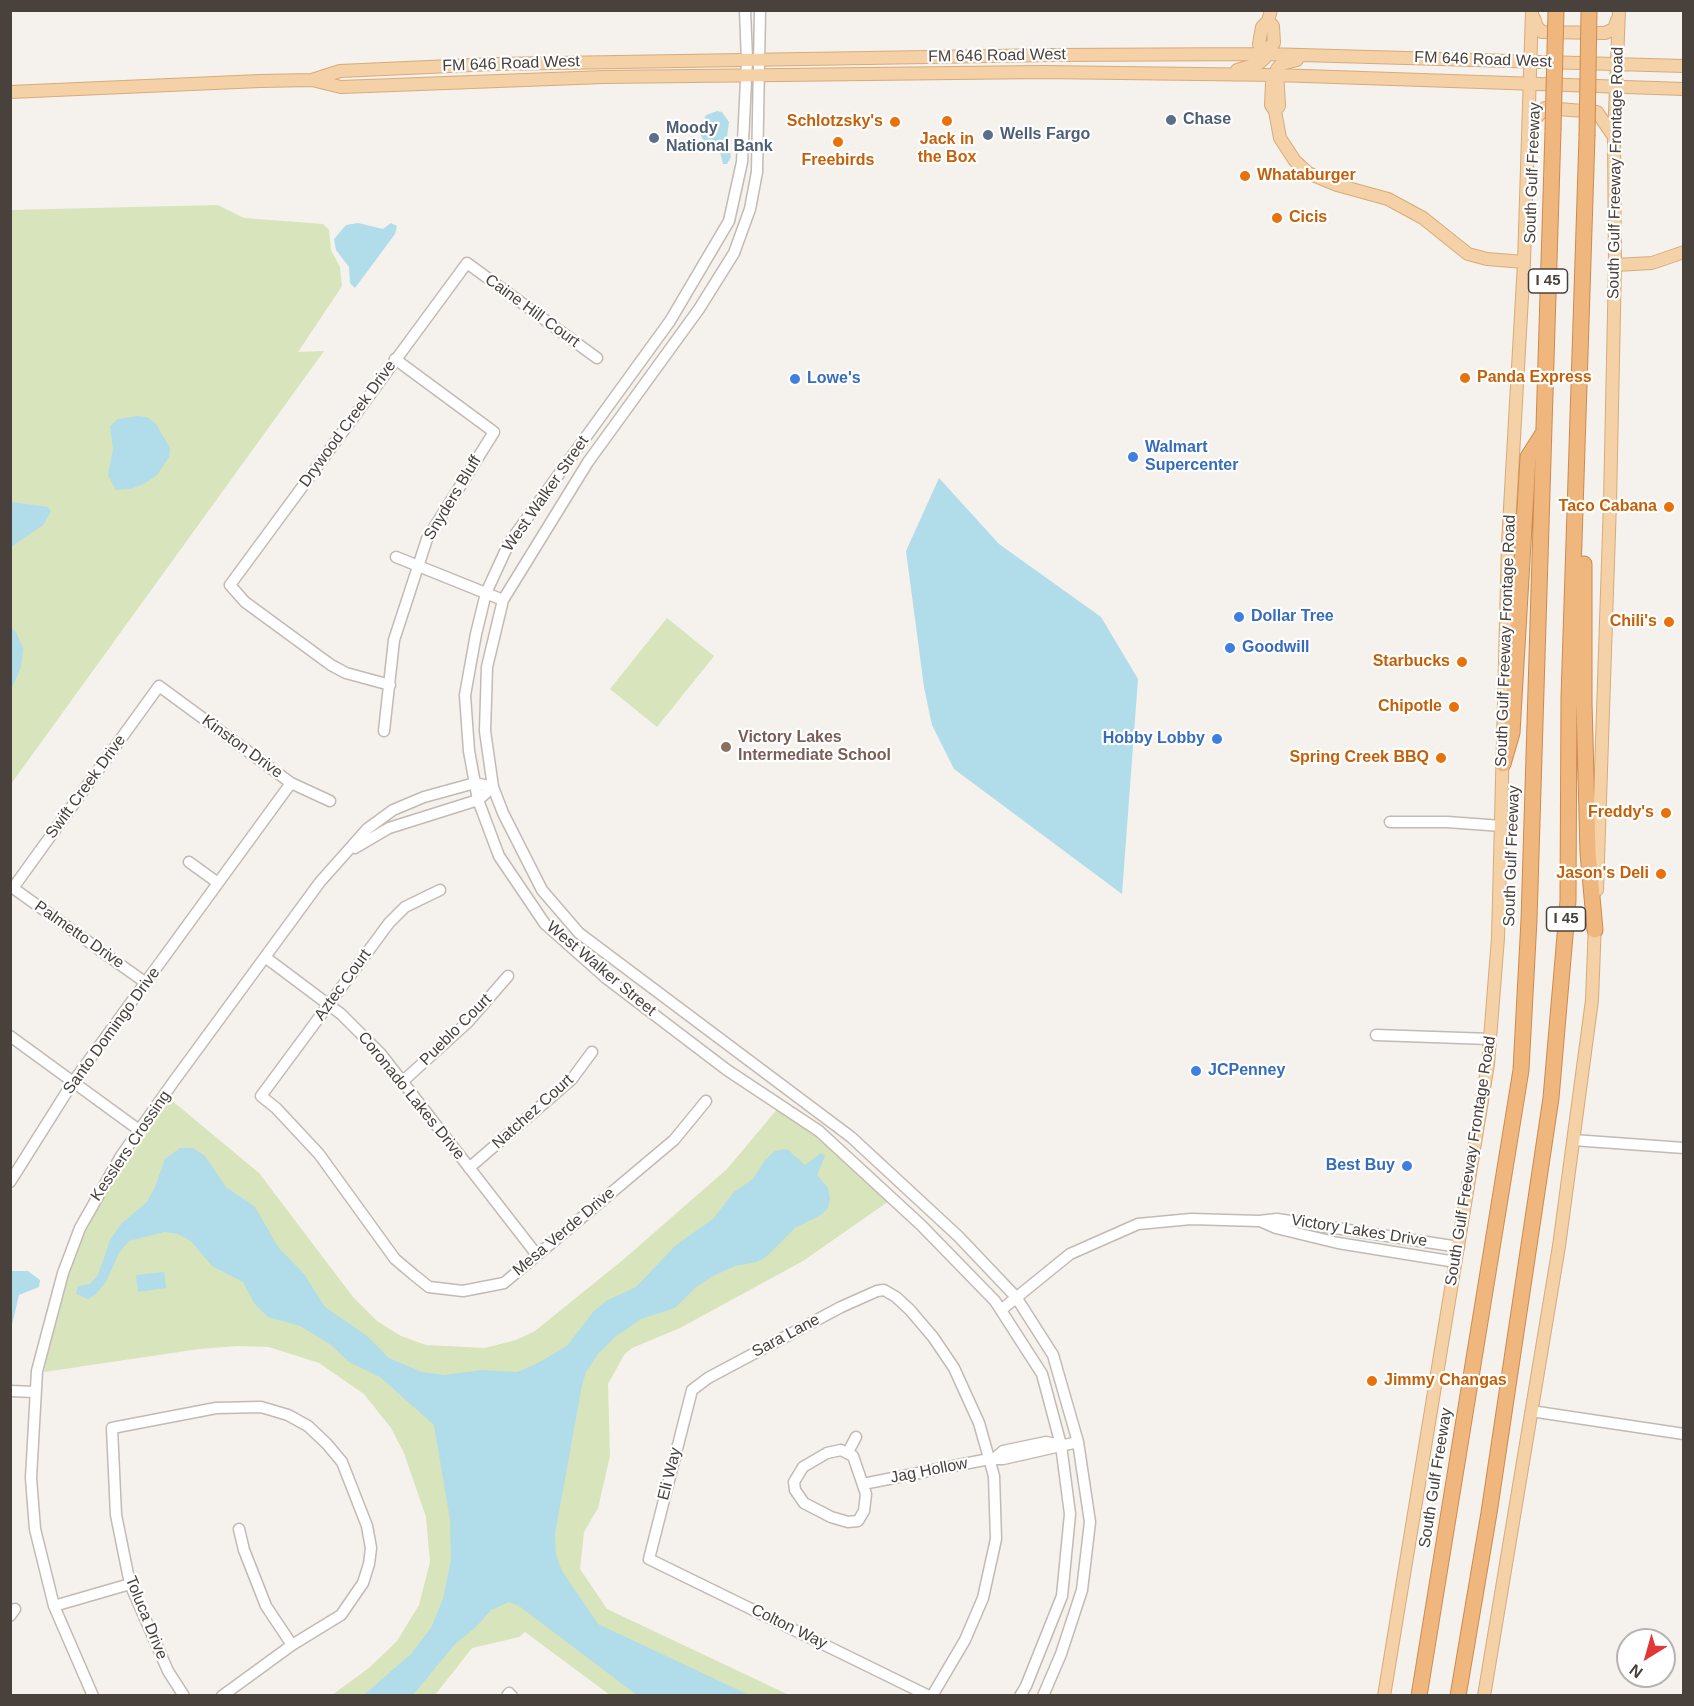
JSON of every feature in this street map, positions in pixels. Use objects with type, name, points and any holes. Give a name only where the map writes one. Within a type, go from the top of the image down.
[{"type":"highway","name":"South Gulf Freeway","points":[[1419,1695],[1521,1070],[1529,920],[1556,10]]},
{"type":"highway","name":"I 45","points":[[1458,1695],[1489,1513],[1551,1098],[1568,901],[1569,697],[1578,456],[1589,10]]},
{"type":"highway","points":[[1503,764],[1512,733],[1528,457],[1544,433]]},
{"type":"highway","points":[[1578,456],[1584,545],[1584,702],[1588,853],[1595,930]]},
{"type":"main road","points":[[1533,10],[1539,30],[1589,33],[1610,32],[1616,24],[1619,12]]},
{"type":"main road","name":"South Gulf Freeway Frontage Road","points":[[1384,1695],[1491,1039],[1498,938],[1509,536],[1524,262],[1533,10]]},
{"type":"main road","name":"South Gulf Freeway Frontage Road","points":[[1484,1695],[1559,1246],[1592,999],[1610,502],[1615,265],[1614,138],[1619,12]]},
{"type":"main road","points":[[1226,75],[1258,64],[1266,52],[1259,44],[1262,27],[1270,16]]},
{"type":"main road","name":"FM 646 Road West","points":[[10,92],[312,80],[340,71],[495,64],[747,60],[1266,52],[1322,56],[1683,66]]},
{"type":"main road","points":[[1322,56],[1281,64],[1276,76],[1280,83],[1280,106],[1275,111],[1280,138],[1295,161],[1308,173],[1337,185],[1388,199],[1423,218],[1468,254],[1487,259],[1524,262]]},
{"type":"main road","name":"FM 646 Road West","points":[[312,80],[341,87],[604,77],[1019,72],[1276,76],[1683,89]]},
{"type":"main road","points":[[1530,124],[1545,108],[1597,112],[1614,138]]},
{"type":"main road","points":[[1615,265],[1652,263],[1683,252]]},
{"type":"street","name":"West Walker Street","points":[[745,10],[747,76],[742,162],[735,206],[725,232],[670,321],[509,543],[486,593],[465,695],[469,751],[478,800],[499,856],[545,924],[606,978],[727,1070],[819,1131],[921,1225],[1001,1310],[1042,1374],[1061,1446],[1070,1514],[1062,1596],[1026,1692]]},
{"type":"street","name":"West Walker Street","points":[[760,10],[761,75],[757,172],[750,209],[734,253],[699,309],[588,462],[502,600],[487,667],[485,731],[493,787],[502,813],[542,890],[579,933],[828,1117],[958,1236],[1016,1297],[1053,1355],[1078,1442],[1090,1522],[1082,1590],[1061,1654],[1043,1695]]},
{"type":"street","name":"Caine Hill Court","points":[[467,263],[597,358]]},
{"type":"street","name":"Drywood Creek Drive","points":[[390,685],[346,673],[331,664],[245,602],[230,585],[467,263]]},
{"type":"street","name":"Snyders Bluff","points":[[384,731],[394,640],[427,539],[494,432],[395,359]]},
{"type":"street","points":[[396,557],[502,600]]},
{"type":"street","name":"Kinston Drive","points":[[159,686],[291,783],[330,801]]},
{"type":"street","name":"Swift Creek Drive","points":[[13,888],[159,686]]},
{"type":"street","name":"Santo Domingo Drive","points":[[11,1182],[73,1082],[291,783]]},
{"type":"street","name":"Kesslers Crossing","points":[[93,1695],[54,1606],[35,1529],[31,1478],[37,1371],[63,1273],[80,1228],[94,1200],[139,1130],[320,882],[367,829],[393,810],[424,798],[475,783],[493,787]]},
{"type":"street","name":"Kesslers Crossing","points":[[347,853],[388,828],[478,800],[493,787]]},
{"type":"street","points":[[1390,822],[1447,822],[1502,826]]},
{"type":"street","points":[[189,861],[218,883]]},
{"type":"street","name":"Palmetto Drive","points":[[13,888],[146,983]]},
{"type":"street","name":"Aztec Court","points":[[261,1096],[389,923],[405,907],[440,890]]},
{"type":"street","name":"Coronado Lakes Drive","points":[[265,957],[329,1005],[381,1054],[537,1256]]},
{"type":"street","name":"Pueblo Court","points":[[402,1082],[468,1022],[508,976]]},
{"type":"street","points":[[1376,1035],[1491,1039]]},
{"type":"street","points":[[10,1036],[139,1130]]},
{"type":"street","name":"Natchez Court","points":[[469,1168],[572,1079],[592,1052]]},
{"type":"street","name":"Mesa Verde Drive","points":[[261,1096],[276,1108],[319,1154],[395,1259],[429,1287],[463,1291],[504,1283],[674,1140],[706,1101]]},
{"type":"street","points":[[1573,1140],[1683,1148]]},
{"type":"street","name":"Victory Lakes Drive","points":[[1001,1310],[1070,1254],[1138,1224],[1191,1219],[1259,1221],[1277,1219],[1459,1246]]},
{"type":"street","name":"Victory Lakes Drive","points":[[1259,1221],[1276,1228],[1338,1243],[1456,1262]]},
{"type":"street","name":"Sara Lane","points":[[692,1390],[708,1378],[841,1306],[884,1290],[896,1297],[926,1327],[954,1368],[979,1423],[992,1459]]},
{"type":"street","name":"Eli Way","points":[[648,1559],[692,1390]]},
{"type":"street","points":[[10,1391],[35,1392]]},
{"type":"street","name":"Toluca Drive","points":[[184,1695],[168,1671],[130,1584],[116,1515],[112,1428],[216,1408],[261,1407],[288,1415],[308,1426],[342,1462],[361,1506],[371,1548],[369,1564],[363,1583],[341,1615],[292,1645]]},
{"type":"street","points":[[1531,1411],[1683,1434]]},
{"type":"street","points":[[848,1452],[856,1437]]},
{"type":"street","name":"Jag Hollow","points":[[863,1484],[992,1459],[1003,1460],[1078,1442]]},
{"type":"street","points":[[835,1450],[848,1452],[853,1456],[863,1484],[865,1504],[858,1521],[848,1522],[831,1517],[804,1503],[795,1490],[794,1482],[803,1467],[835,1450]]},
{"type":"street","points":[[930,1695],[965,1640],[983,1598],[992,1562],[996,1504],[992,1459]]},
{"type":"street","points":[[858,1521],[866,1530]]},
{"type":"street","points":[[222,1695],[292,1645],[266,1605],[239,1529]]},
{"type":"street","name":"Colton Way","points":[[648,1559],[930,1695]]},
{"type":"street","points":[[54,1606],[130,1584]]},
{"type":"green space","points":[[218,205],[244,218],[323,224],[329,230],[331,250],[340,267],[342,286],[298,352],[324,351],[11,784],[11,210]]},
{"type":"green space","points":[[667,618],[714,656],[657,727],[610,689]]},
{"type":"green space","points":[[170,1099],[259,1173],[353,1297],[377,1321],[401,1336],[426,1345],[485,1348],[516,1340],[535,1331],[624,1259],[727,1169],[779,1107],[814,1133],[889,1201],[803,1261],[680,1328],[632,1348],[624,1355],[608,1384],[610,1456],[598,1508],[584,1532],[580,1569],[607,1609],[789,1695],[610,1695],[525,1632],[519,1637],[472,1648],[435,1695],[332,1695],[369,1668],[397,1641],[419,1605],[430,1562],[426,1517],[404,1453],[391,1428],[364,1394],[319,1363],[269,1347],[237,1346],[199,1349],[44,1372],[59,1302],[80,1243],[103,1197]]},
{"type":"water","points":[[717,111],[722,112],[729,122],[727,137],[731,157],[727,164],[723,164],[720,152],[712,151],[705,144],[699,131],[706,115]]},
{"type":"water","points":[[358,223],[383,229],[391,223],[397,226],[395,234],[355,288],[350,283],[349,267],[336,250],[334,239],[346,225]]},
{"type":"water","points":[[147,417],[156,424],[170,448],[169,457],[157,475],[145,483],[131,489],[116,490],[108,475],[113,449],[110,426],[118,419]]},
{"type":"water","points":[[939,478],[999,544],[1101,617],[1138,679],[1122,894],[954,769],[932,725],[924,687],[906,551]]},
{"type":"water","points":[[11,502],[48,507],[51,511],[43,525],[11,547]]},
{"type":"water","points":[[11,627],[16,632],[23,649],[21,667],[11,690]]},
{"type":"water","points":[[180,1148],[193,1148],[205,1156],[226,1187],[255,1207],[278,1247],[304,1274],[325,1307],[367,1336],[389,1358],[422,1372],[444,1375],[482,1370],[517,1372],[536,1364],[567,1346],[594,1311],[606,1301],[636,1287],[676,1245],[713,1219],[734,1192],[753,1179],[765,1160],[775,1151],[787,1149],[805,1165],[821,1153],[825,1156],[817,1175],[828,1188],[830,1199],[828,1208],[821,1215],[795,1228],[766,1257],[757,1262],[735,1266],[713,1276],[696,1287],[675,1308],[641,1319],[615,1337],[598,1354],[586,1372],[582,1385],[555,1534],[556,1555],[562,1571],[598,1624],[749,1695],[637,1695],[519,1606],[509,1602],[491,1610],[475,1628],[455,1644],[413,1695],[364,1695],[411,1654],[431,1628],[443,1599],[451,1559],[450,1520],[434,1425],[380,1377],[349,1362],[330,1344],[300,1326],[268,1317],[254,1303],[243,1282],[212,1266],[191,1241],[178,1234],[165,1232],[129,1241],[119,1253],[106,1282],[95,1295],[88,1299],[76,1294],[78,1286],[90,1284],[98,1275],[110,1240],[122,1223],[147,1202],[165,1159]]},
{"type":"water","points":[[11,1271],[28,1271],[40,1280],[39,1287],[19,1295],[11,1329]]},
{"type":"water","points":[[164,1272],[166,1288],[138,1292],[136,1275]]},
{"type":"place","name":"Chase","points":[[1171,120]]},
{"type":"place","name":"Jack in the Box","points":[[947,121]]},
{"type":"place","name":"Schlotzsky's","points":[[895,122]]},
{"type":"place","name":"Wells Fargo","points":[[988,135]]},
{"type":"place","name":"Moody National Bank","points":[[654,138]]},
{"type":"place","name":"Freebirds","points":[[838,142]]},
{"type":"place","name":"Whataburger","points":[[1245,176]]},
{"type":"place","name":"Cicis","points":[[1277,218]]},
{"type":"place","name":"Panda Express","points":[[1465,378]]},
{"type":"place","name":"Lowe's","points":[[795,379]]},
{"type":"place","name":"Walmart Supercenter","points":[[1133,457]]},
{"type":"place","name":"Taco Cabana","points":[[1669,507]]},
{"type":"place","name":"Dollar Tree","points":[[1239,617]]},
{"type":"place","name":"Chili's","points":[[1669,622]]},
{"type":"place","name":"Goodwill","points":[[1230,648]]},
{"type":"place","name":"Starbucks","points":[[1462,662]]},
{"type":"place","name":"Chipotle","points":[[1454,707]]},
{"type":"place","name":"Hobby Lobby","points":[[1217,739]]},
{"type":"place","name":"Victory Lakes Intermediate School","points":[[726,747]]},
{"type":"place","name":"Spring Creek BBQ","points":[[1441,758]]},
{"type":"place","name":"Freddy's","points":[[1666,813]]},
{"type":"place","name":"Jason's Deli","points":[[1661,874]]},
{"type":"place","name":"JCPenney","points":[[1196,1071]]},
{"type":"place","name":"Best Buy","points":[[1407,1166]]},
{"type":"place","name":"Jimmy Changas","points":[[1372,1381]]}]
